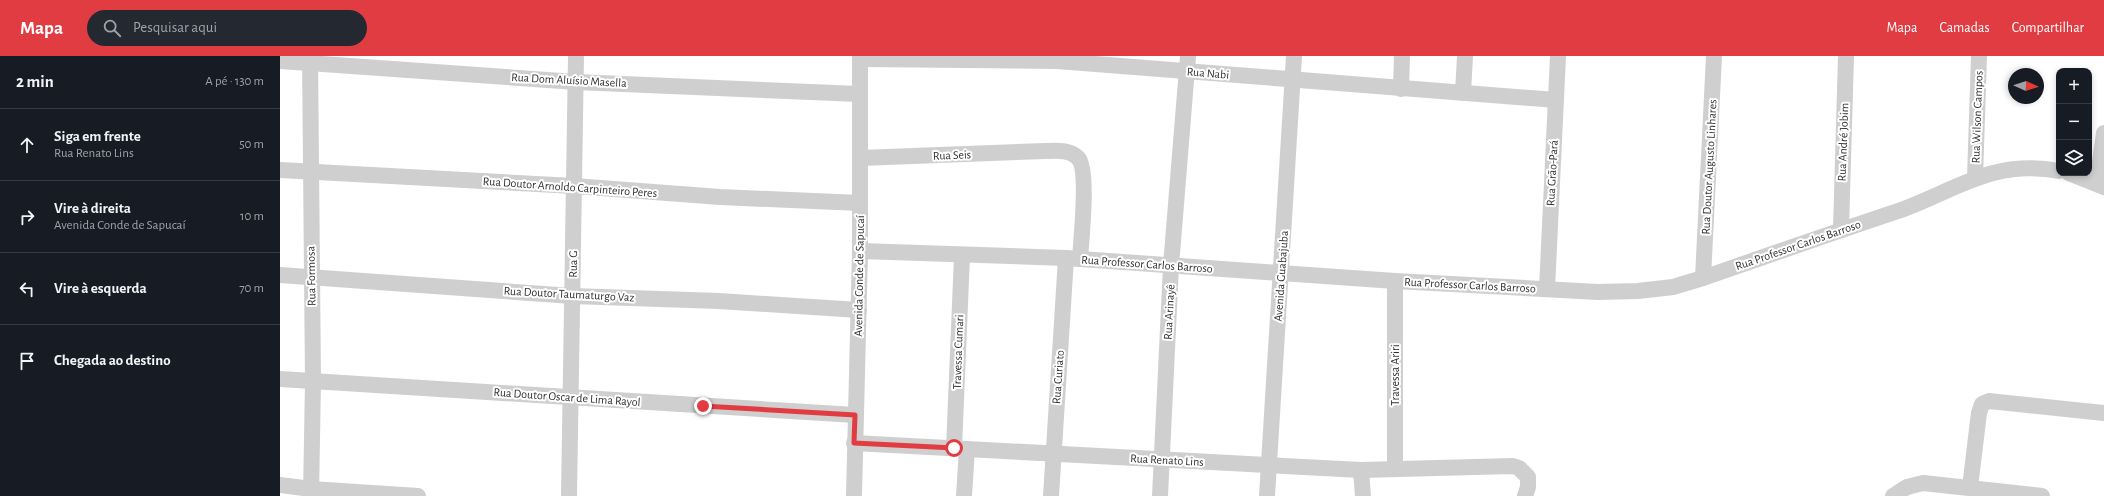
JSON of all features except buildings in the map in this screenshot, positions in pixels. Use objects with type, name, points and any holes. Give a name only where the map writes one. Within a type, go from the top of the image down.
[{"type":"street","name":"Rua G","points":[[569,496],[576,56]]},
{"type":"street","name":"Avenida Guabajuba","points":[[1267,496],[1294,56]]},
{"type":"street","points":[[1401,89],[1402,56]]},
{"type":"street","points":[[1463,93],[1465,56]]},
{"type":"street","name":"Rua Grão-Pará","points":[[1547,289],[1558,56]]},
{"type":"street","name":"Rua Doutor Augusto Linhares","points":[[1703,278],[1714,56]]},
{"type":"street","name":"Rua André Jobim","points":[[1840,229],[1846,56]]},
{"type":"street","name":"Rua Wilson Campos","points":[[1975,178],[1979,56]]},
{"type":"street","name":"Rua Nabi","points":[[860,58],[1188,63],[1293,80],[1556,100]]},
{"type":"street","name":"Avenida Conde de Sapucaí","points":[[854,496],[854,443],[860,251],[860,58]]},
{"type":"street","name":"Rua Dom Aluísio Masella","points":[[280,61],[310,59],[576,82],[859,94]]},
{"type":"street","name":"Rua Formosa","points":[[310,59],[310,276],[313,381],[311,492]]},
{"type":"street","name":"Rua Arinayê","points":[[1160,496],[1163,460],[1171,266],[1188,63]]},
{"type":"street","points":[[2077,176],[2101,185],[2104,132]]},
{"type":"street","name":"Rua Seis","points":[[860,158],[1045,152]]},
{"type":"street","name":"Rua Curiato","points":[[1045,152],[1069,152],[1078,158],[1082,165],[1084,180],[1073,258],[1052,452],[1051,496]]},
{"type":"street","name":"Rua Professor Carlos Barroso","points":[[860,251],[962,256],[1073,258],[1395,281],[1598,292],[1638,291],[1673,287],[1703,278],[1840,229],[1902,209],[1975,178],[2005,169],[2042,168],[2056,170]]},
{"type":"street","name":"Rua Doutor Arnoldo Carpinteiro Peres","points":[[280,170],[574,186],[720,197],[860,202]]},
{"type":"street","name":"Travessa Cumari","points":[[962,256],[960,449],[964,496]]},
{"type":"street","name":"Rua Doutor Taumaturgo Vaz","points":[[280,275],[572,296],[719,301],[859,310]]},
{"type":"street","name":"Travessa Ariri","points":[[1395,281],[1395,469]]},
{"type":"street","name":"Rua Doutor Oscar de Lima Rayol","points":[[280,379],[855,415]]},
{"type":"street","points":[[1970,488],[1979,413],[1982,404],[1989,401],[2104,413]]},
{"type":"street","name":"Rua Renato Lins","points":[[854,443],[1052,452],[1163,460],[1361,470],[1480,468],[1497,466],[1519,468],[1528,477],[1528,487],[1525,496]]},
{"type":"street","points":[[1361,470],[1363,496]]},
{"type":"street","points":[[1893,496],[1907,487],[1923,483],[2042,496]]},
{"type":"street","points":[[280,485],[311,492],[418,496]]},
{"type":"route","points":[[703,406],[855,415],[854,443],[954,448]]}]
